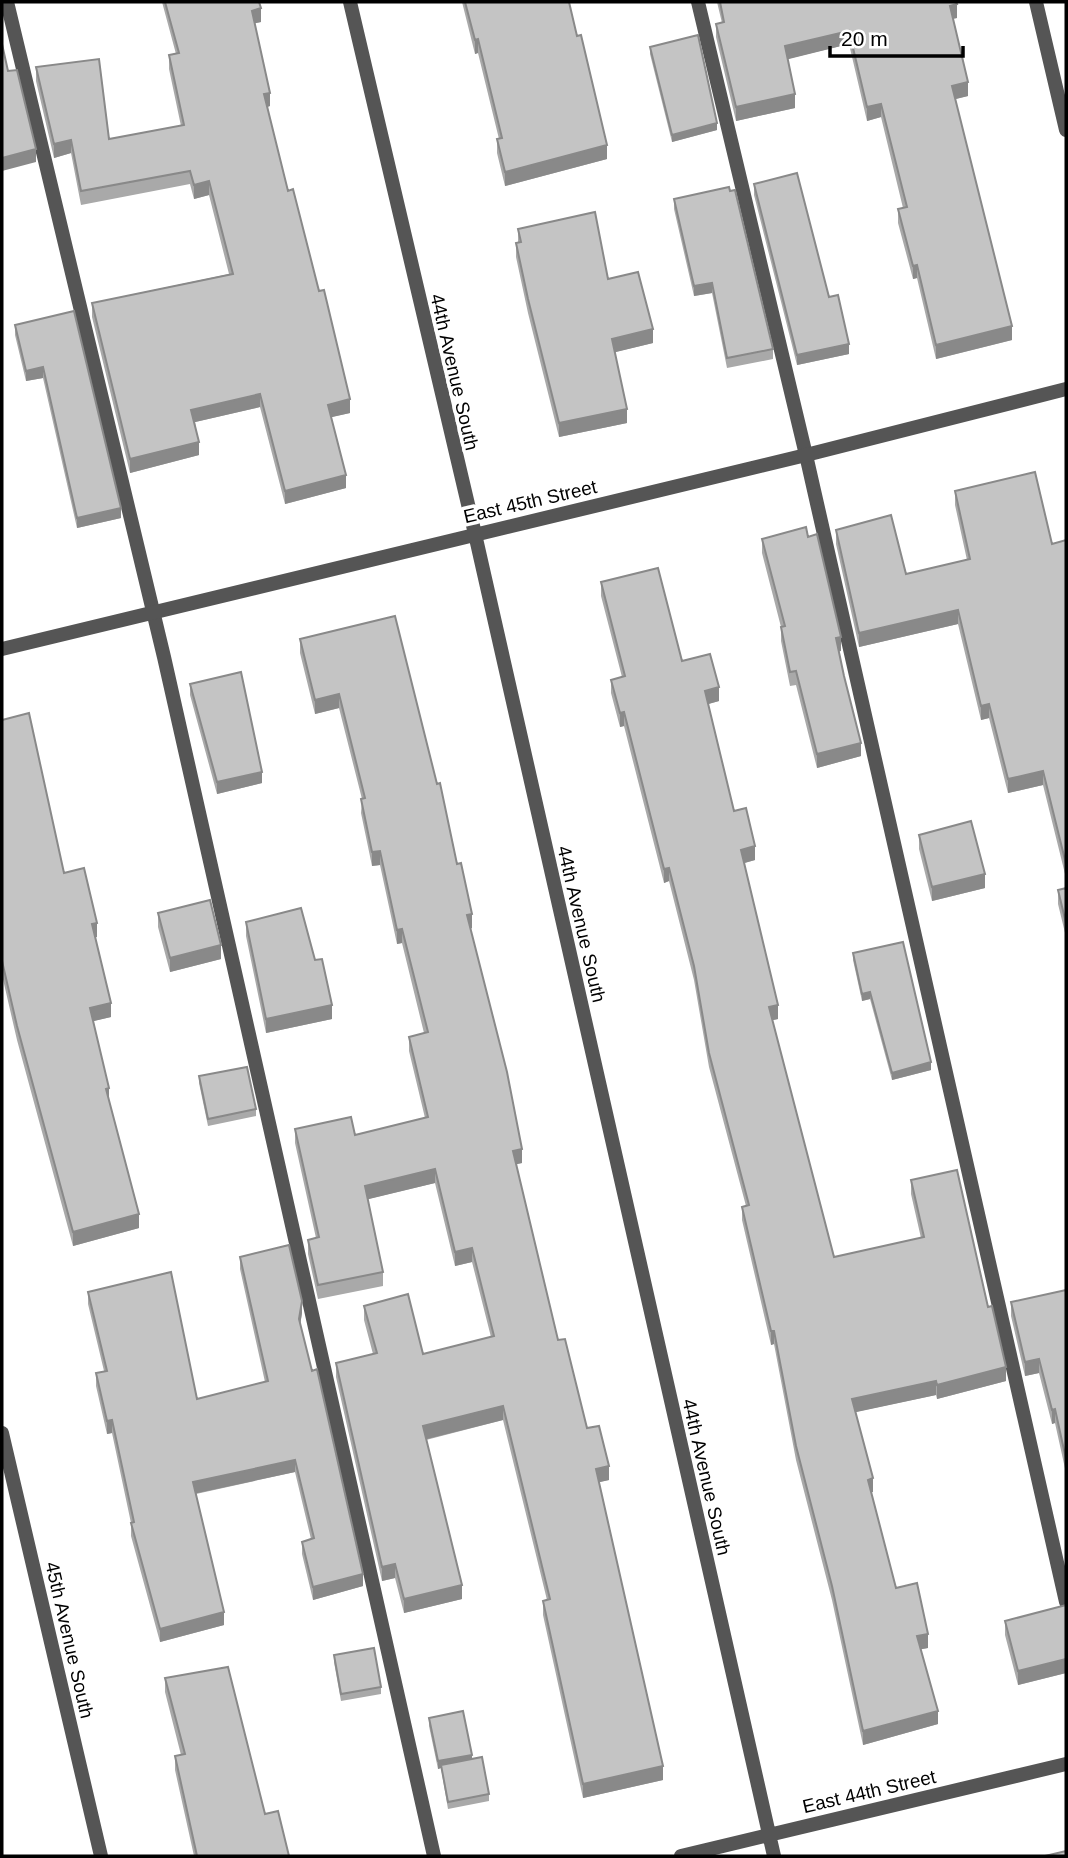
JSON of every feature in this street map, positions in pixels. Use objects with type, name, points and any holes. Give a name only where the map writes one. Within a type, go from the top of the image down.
[{"type":"street","points":[[7,2],[138,562],[153,612],[433,1856]]},
{"type":"street","name":"44th Avenue South","points":[[350,2],[475,534],[774,1856]]},
{"type":"street","points":[[698,2],[806,455],[1066,1602]]},
{"type":"street","points":[[1036,2],[1066,130]]},
{"type":"street","name":"East 45th Street","points":[[2,649],[806,455],[1066,389]]},
{"type":"street","name":"45th Avenue South","points":[[2,1433],[102,1856]]},
{"type":"street","name":"East 44th Street","points":[[681,1856],[1066,1764]]},
{"type":"building","points":[[165,2],[259,2],[261,8],[252,11],[270,93],[264,94],[288,191],[293,189],[319,291],[324,290],[350,399],[328,405],[346,475],[285,491],[260,394],[191,410],[199,442],[130,459],[92,303],[233,274],[209,181],[194,185],[190,171],[81,191],[71,140],[54,144],[36,67],[99,59],[109,139],[184,125],[169,55],[179,53]]},
{"type":"building","points":[[465,2],[569,2],[577,36],[581,35],[607,145],[505,172],[497,139],[502,138],[478,39],[475,40]]},
{"type":"building","points":[[720,2],[956,2],[957,4],[950,6],[968,82],[952,86],[1012,326],[936,345],[917,265],[913,266],[898,209],[907,207],[881,104],[867,107],[849,31],[785,46],[795,94],[736,107],[716,24],[724,22]]},
{"type":"building","points":[[698,35],[717,123],[672,135],[650,47]]},
{"type":"building","points":[[2,44],[8,71],[17,70],[36,149],[2,158]]},
{"type":"building","points":[[797,173],[829,297],[838,295],[849,344],[797,355],[754,184]]},
{"type":"building","points":[[729,187],[730,191],[735,190],[773,349],[727,358],[712,283],[694,286],[674,199]]},
{"type":"building","points":[[595,212],[608,279],[638,272],[653,329],[612,339],[627,409],[559,423],[516,243],[521,242],[518,229]]},
{"type":"building","points":[[74,311],[121,508],[77,518],[43,367],[26,371],[15,325]]},
{"type":"building","points":[[1035,472],[1052,544],[1066,540],[1066,864],[1043,771],[1008,779],[989,704],[981,706],[958,610],[859,633],[836,530],[891,515],[906,574],[970,559],[955,491]]},
{"type":"building","points":[[806,527],[808,537],[817,534],[841,637],[836,638],[844,676],[861,743],[817,754],[796,671],[790,672],[781,627],[785,626],[762,539]]},
{"type":"building","points":[[658,568],[682,661],[710,654],[719,687],[705,691],[734,811],[746,808],[755,846],[741,850],[778,1005],[769,1007],[834,1257],[924,1237],[911,1180],[957,1170],[988,1307],[992,1306],[1006,1367],[937,1385],[936,1381],[852,1399],[873,1478],[868,1480],[896,1588],[917,1583],[928,1634],[917,1636],[938,1711],[863,1731],[832,1586],[796,1446],[774,1331],[771,1331],[742,1207],[749,1205],[709,1053],[694,966],[669,868],[664,869],[624,712],[620,713],[611,680],[625,676],[601,582]]},
{"type":"building","points":[[395,616],[437,784],[440,783],[457,864],[461,863],[472,914],[467,915],[507,1072],[522,1149],[513,1151],[558,1340],[565,1339],[587,1428],[599,1426],[609,1466],[596,1469],[663,1766],[583,1784],[543,1601],[550,1599],[503,1406],[423,1426],[462,1585],[404,1599],[395,1564],[382,1567],[336,1363],[377,1353],[364,1306],[408,1294],[423,1354],[494,1336],[472,1248],[455,1252],[435,1169],[365,1186],[383,1272],[318,1285],[308,1240],[319,1237],[295,1129],[351,1117],[355,1135],[428,1117],[409,1037],[428,1032],[402,929],[397,930],[380,851],[372,852],[361,799],[365,798],[339,694],[315,700],[300,639]]},
{"type":"building","points":[[241,672],[262,772],[217,782],[190,684]]},
{"type":"building","points":[[29,713],[64,873],[84,868],[97,923],[92,924],[111,1003],[90,1008],[109,1088],[106,1089],[139,1214],[73,1232],[2,961],[2,720]]},
{"type":"building","points":[[971,821],[985,874],[932,887],[919,835]]},
{"type":"building","points":[[1066,888],[1066,923],[1058,890]]},
{"type":"building","points":[[210,900],[221,945],[170,958],[158,913]]},
{"type":"building","points":[[301,908],[315,960],[322,959],[332,1005],[266,1019],[246,922]]},
{"type":"building","points":[[903,942],[931,1062],[892,1073],[870,992],[862,994],[853,953]]},
{"type":"building","points":[[247,1067],[256,1109],[208,1119],[199,1076]]},
{"type":"building","points":[[289,1245],[302,1301],[299,1319],[312,1371],[317,1369],[363,1574],[313,1587],[302,1542],[314,1538],[295,1460],[193,1482],[224,1612],[160,1629],[131,1523],[134,1522],[112,1420],[107,1421],[96,1373],[107,1371],[88,1292],[171,1272],[197,1399],[268,1381],[240,1257]]},
{"type":"building","points":[[1066,1290],[1066,1459],[1055,1409],[1052,1410],[1039,1359],[1025,1362],[1011,1302]]},
{"type":"building","points":[[1066,1605],[1066,1659],[1018,1671],[1005,1621]]},
{"type":"building","points":[[374,1648],[381,1687],[341,1694],[334,1655]]},
{"type":"building","points":[[228,1667],[265,1814],[278,1811],[289,1856],[197,1856],[175,1756],[185,1754],[165,1678]]},
{"type":"building","points":[[463,1711],[472,1755],[438,1761],[429,1718]]},
{"type":"building","points":[[482,1757],[489,1794],[448,1802],[441,1765]]},
{"type":"building","points":[[1066,1851],[1066,1856],[1045,1856]]}]
